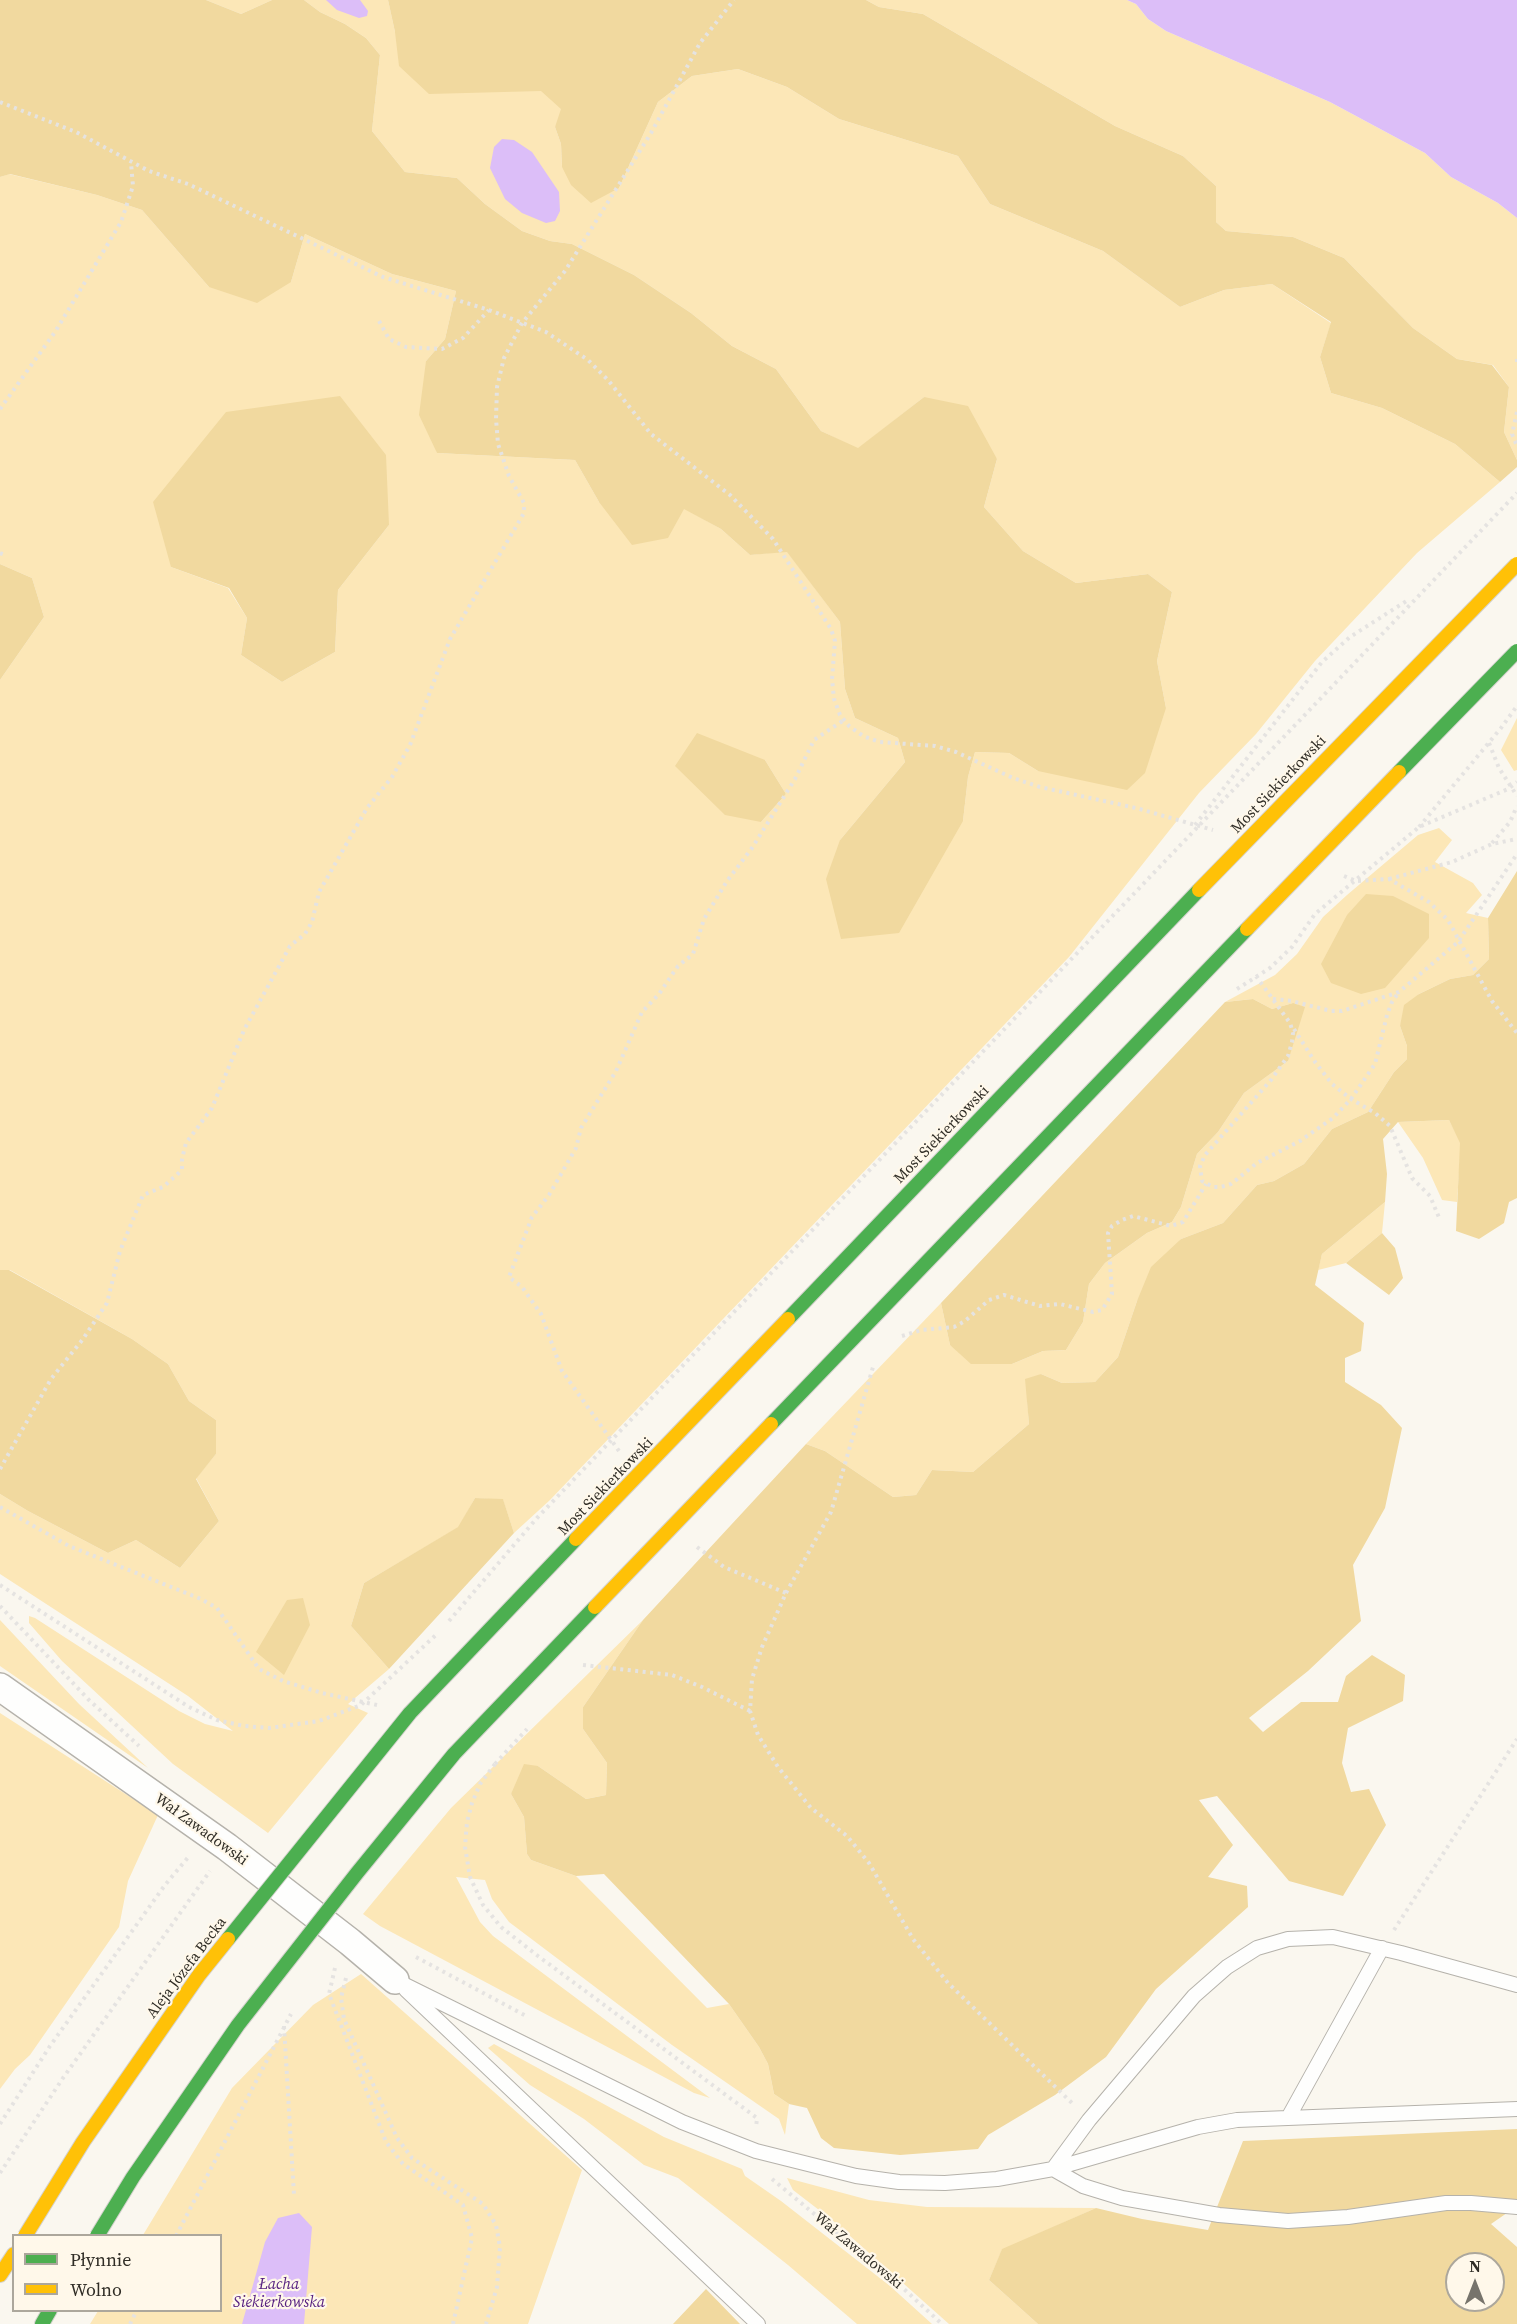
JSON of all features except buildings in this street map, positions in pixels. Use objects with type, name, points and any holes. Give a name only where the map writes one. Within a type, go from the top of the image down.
[{"type":"main road","name":"Most Siekierkowski","points":[[394,1733],[410,1713],[1154,936],[1517,564]]},
{"type":"main road","points":[[98,2234],[133,2177],[238,2025],[357,1873],[462,1746],[1187,990],[1517,651]]},
{"type":"main road","name":"Aleja Józefa Becka","points":[[26,2234],[83,2142],[199,1975],[394,1733]]},
{"type":"main road","points":[[0,2275],[12,2257]]},
{"type":"street","name":"Wał Zawadowski","points":[[0,1687],[217,1841],[357,1947],[395,1980]]},
{"type":"lane","points":[[1053,2169],[1089,2120],[1194,1996],[1227,1967],[1257,1948],[1288,1938],[1334,1937],[1517,1985]]},
{"type":"lane","points":[[1288,2118],[1382,1948]]},
{"type":"lane","points":[[395,1980],[682,2122],[766,2154],[856,2176],[898,2182],[945,2183],[997,2179],[1053,2169],[1198,2127],[1237,2120],[1517,2109]]},
{"type":"lane","points":[[395,1980],[758,2324]]},
{"type":"lane","points":[[1053,2169],[1083,2186],[1122,2199],[1219,2215],[1288,2221],[1348,2217],[1446,2203],[1517,2207]]},
{"type":"path","points":[[0,1469],[51,1379],[83,1339],[107,1302],[120,1251],[143,1195],[163,1188],[182,1170],[186,1143],[212,1108],[244,1030],[290,946],[305,934],[312,922],[319,892],[367,808],[392,777],[410,745],[450,639],[524,513],[524,503],[510,476],[498,444],[497,387],[504,358],[522,322],[565,270],[651,133],[699,43],[734,0]]},
{"type":"path","points":[[0,102],[76,132],[149,171],[188,184],[334,255],[389,279],[522,322],[546,333],[588,360],[608,380],[651,434],[730,495],[773,539],[831,629],[835,641],[832,679],[834,699],[844,720],[863,736],[880,742],[935,746],[956,752],[1013,778],[1040,787],[1136,808],[1215,830]]},
{"type":"path","points":[[0,409],[55,332],[121,222],[133,186],[131,162]]},
{"type":"path","points":[[379,321],[390,339],[406,347],[442,349],[463,338],[489,310]]},
{"type":"path","points":[[1517,359],[1517,364]]},
{"type":"path","points":[[1517,412],[1512,434],[1517,446]]},
{"type":"path","points":[[0,1585],[189,1707],[217,1719],[244,1726],[269,1728],[320,1721],[361,1705],[445,1627],[537,1518],[1517,493]]},
{"type":"path","points":[[0,553],[5,555]]},
{"type":"path","points":[[1195,825],[1322,662],[1350,637],[1408,600]]},
{"type":"path","points":[[1227,995],[1270,968],[1292,948],[1315,914],[1419,827],[1517,706]]},
{"type":"path","points":[[623,1456],[562,1371],[541,1314],[522,1287],[510,1277],[532,1217],[549,1195],[576,1148],[581,1128],[616,1071],[642,1012],[659,994],[678,966],[693,954],[704,919],[795,779],[814,740],[844,720]]},
{"type":"path","points":[[1489,743],[1499,768],[1517,796]]},
{"type":"path","points":[[1419,827],[1517,782]]},
{"type":"path","points":[[1492,844],[1510,822],[1517,806]]},
{"type":"path","points":[[1334,873],[1356,881],[1389,879],[1452,862],[1492,844],[1517,839]]},
{"type":"path","points":[[1290,1023],[1293,1033],[1288,1056],[1271,1080],[1205,1155],[1200,1167],[1202,1181],[1206,1184],[1221,1188],[1231,1184],[1257,1163],[1300,1141],[1333,1118],[1351,1099],[1375,1064],[1392,1002],[1399,992],[1458,942],[1517,854]]},
{"type":"path","points":[[1389,879],[1429,902],[1448,920],[1458,942],[1492,1000],[1517,1033]]},
{"type":"path","points":[[1256,976],[1332,1083],[1390,1126],[1413,1178],[1430,1196],[1440,1220]]},
{"type":"path","points":[[1272,999],[1292,1000],[1330,1011],[1342,1011],[1399,992]]},
{"type":"path","points":[[893,1339],[921,1330],[954,1327],[965,1321],[988,1300],[1004,1295],[1040,1306],[1060,1304],[1093,1312],[1102,1310],[1112,1294],[1108,1233],[1112,1226],[1133,1216],[1171,1226],[1183,1222],[1206,1184]]},
{"type":"path","points":[[873,1367],[831,1512],[786,1593],[762,1647],[752,1679],[750,1711],[758,1735],[778,1767],[812,1808],[847,1836],[869,1863],[913,1938],[948,1983],[1089,2120]]},
{"type":"path","points":[[0,1507],[69,1546],[201,1599],[217,1608],[259,1669],[283,1681],[312,1690],[383,1706]]},
{"type":"path","points":[[692,1544],[724,1567],[786,1593]]},
{"type":"path","points":[[0,1606],[89,1700],[144,1750]]},
{"type":"path","points":[[1382,1948],[1517,1739]]},
{"type":"path","points":[[495,1764],[480,1784],[467,1822],[465,1847],[470,1877],[483,1905],[501,1928],[757,2118],[756,2127],[746,2123]]},
{"type":"path","points":[[0,2124],[50,2046],[165,1885],[217,1841]]},
{"type":"path","points":[[0,2173],[217,1841]]},
{"type":"path","points":[[357,1947],[336,1962],[329,1994],[386,2142],[403,2164],[463,2205],[468,2222],[472,2238],[453,2324]]},
{"type":"path","points":[[357,1947],[341,1998],[344,2019],[397,2138],[412,2158],[483,2204],[496,2225],[500,2247],[497,2287],[486,2324]]},
{"type":"path","points":[[409,1953],[534,2020]]},
{"type":"path","points":[[177,2234],[296,2005]]},
{"type":"path","points":[[284,2026],[294,2195]]},
{"type":"path","name":"Wał Zawadowski","points":[[772,2180],[893,2279],[942,2324]]},
{"type":"shaded area","points":[[0,0],[206,0],[241,14],[272,0],[304,0],[320,12],[345,24],[366,38],[380,55],[372,131],[405,172],[457,178],[485,204],[522,231],[550,241],[572,244],[634,275],[691,313],[732,346],[776,369],[821,431],[858,448],[924,397],[968,406],[997,459],[984,507],[1023,551],[1076,583],[1148,574],[1172,592],[1157,661],[1166,708],[1145,773],[1127,790],[1038,771],[1009,753],[975,752],[968,777],[963,821],[899,933],[841,939],[826,879],[840,840],[905,762],[898,738],[855,718],[845,689],[840,622],[787,552],[750,555],[721,529],[684,509],[668,538],[632,545],[599,502],[575,460],[437,453],[419,415],[426,361],[445,339],[456,291],[392,274],[305,234],[291,282],[257,303],[209,287],[142,210],[97,195],[10,174],[0,177]]},
{"type":"shaded area","points":[[206,0],[272,0],[241,14]]},
{"type":"shaded area","points":[[304,0],[388,0],[395,32],[587,79],[555,127],[561,144],[562,167],[619,188],[658,102],[692,76],[738,69],[787,87],[839,119],[958,156],[990,204],[1103,251],[1180,307],[1224,290],[1272,284],[1331,323],[1320,357],[1331,393],[1382,408],[1455,444],[1500,482],[1417,553],[1315,661],[1256,734],[1199,793],[1069,957],[550,1500],[514,1533],[503,1500],[475,1498],[459,1527],[364,1583],[351,1626],[389,1669],[348,1704],[368,1713],[268,1833],[173,1764],[62,1661],[29,1623],[29,1616],[179,1711],[205,1724],[233,1731],[188,1696],[0,1574],[0,1494],[108,1553],[136,1540],[180,1568],[219,1521],[196,1478],[216,1454],[216,1420],[189,1401],[168,1364],[132,1339],[10,1270],[0,1270],[0,680],[44,617],[32,578],[0,564],[0,177],[9,174],[97,195],[142,210],[209,287],[291,282],[305,234],[392,274],[456,291],[445,339],[426,361],[437,453],[575,460],[599,502],[684,508],[721,529],[750,555],[787,551],[840,622],[845,689],[855,718],[898,738],[905,762],[840,840],[963,821],[968,777],[975,752],[1009,753],[1038,771],[1166,708],[1157,661],[1172,592],[1148,574],[1076,583],[1023,551],[984,507],[997,459],[924,397],[858,449],[821,431],[776,369],[732,346],[691,313],[634,275],[572,244],[550,241],[522,231],[485,204],[457,178],[405,172],[372,131],[380,55],[366,38],[345,24],[320,12]],"holes":[[[389,525],[338,590],[335,652],[282,682],[241,655],[247,618],[228,588],[171,567]],[[765,760],[786,794],[761,822]]]},
{"type":"shaded area","points":[[388,0],[866,0],[879,7],[923,14],[1115,126],[1183,156],[1216,186],[1216,222],[1226,231],[1293,237],[1344,258],[1413,328],[1457,359],[1492,365],[1509,387],[1504,432],[1517,460],[1517,467],[1500,482],[1455,444],[1382,408],[1331,393],[1320,357],[1331,322],[1272,284],[1224,290],[1180,307],[1103,251],[990,204],[958,156],[839,119],[787,87],[738,69],[692,76],[658,102],[619,188],[591,203],[571,185],[562,167],[561,144],[555,127],[561,109],[541,91],[429,94],[399,66]]},
{"type":"shaded area","points":[[866,0],[1127,0],[1136,4],[1148,19],[1166,31],[1330,102],[1425,153],[1451,177],[1498,203],[1517,218],[1517,460],[1504,432],[1509,387],[1493,365],[1457,359],[1413,328],[1344,258],[1293,237],[1226,231],[1216,222],[1216,186],[1183,156],[1115,126],[923,14],[879,7]]},
{"type":"shaded area","points":[[340,396],[386,455],[389,525],[338,590],[335,652],[282,682],[241,655],[247,618],[229,588],[171,567],[153,502],[226,412]]},
{"type":"shaded area","points":[[0,564],[32,578],[44,617],[0,680]]},
{"type":"shaded area","points":[[1517,718],[1517,770],[1514,771],[1501,750]]},
{"type":"shaded area","points":[[697,733],[765,760],[786,794],[761,822],[725,815],[675,766]]},
{"type":"shaded area","points":[[1439,828],[1452,840],[1435,862],[1473,883],[1482,895],[1466,913],[1488,918],[1489,959],[1473,975],[1450,979],[1419,994],[1400,1026],[1407,1046],[1407,1059],[1394,1072],[1368,1112],[1332,1129],[1304,1164],[1274,1181],[1257,1185],[1223,1223],[1181,1239],[1137,1301],[1118,1357],[1095,1382],[1062,1383],[1041,1374],[1027,1397],[1029,1424],[973,1472],[932,1470],[916,1495],[893,1497],[825,1451],[806,1444],[941,1303],[950,1345],[1012,1364],[1043,1351],[1066,1350],[1083,1322],[1089,1284],[1105,1263],[1147,1233],[1172,1222],[1181,1207],[1197,1154],[1218,1132],[1244,1093],[1288,1061],[1293,1003],[1272,1009],[1253,999],[1225,1002],[1275,975],[1297,954],[1323,917],[1347,895],[1418,835]]},
{"type":"shaded area","points":[[1517,871],[1517,1198],[1509,1202],[1504,1223],[1479,1239],[1456,1231],[1460,1143],[1449,1120],[1398,1122],[1383,1139],[1387,1174],[1385,1202],[1322,1254],[1315,1285],[1364,1323],[1361,1351],[1345,1358],[1345,1382],[1381,1405],[1402,1428],[1385,1508],[1353,1565],[1361,1621],[1308,1671],[1249,1718],[1263,1732],[1301,1702],[1338,1702],[1346,1676],[1372,1655],[1405,1675],[1403,1701],[1348,1728],[1342,1763],[1351,1792],[1369,1789],[1386,1825],[1343,1896],[1289,1881],[1217,1796],[1199,1800],[1233,1845],[1208,1877],[1247,1886],[1248,1907],[1156,1989],[1106,2057],[1055,2095],[988,2135],[978,2149],[900,2155],[834,2148],[821,2138],[807,2108],[789,2104],[774,2094],[768,2064],[729,2004],[604,1874],[576,1876],[531,1860],[527,1854],[524,1817],[511,1794],[524,1764],[538,1766],[586,1799],[606,1795],[607,1763],[583,1729],[583,1707],[643,1620],[806,1444],[825,1451],[893,1497],[916,1495],[932,1470],[973,1472],[1029,1424],[1025,1379],[1041,1374],[1062,1383],[1095,1382],[1118,1357],[1151,1267],[1181,1239],[1223,1223],[1257,1185],[1274,1181],[1304,1164],[1332,1129],[1368,1112],[1394,1072],[1407,1059],[1407,1046],[1400,1026],[1404,1005],[1419,994],[1450,979],[1473,975],[1489,959],[1488,918]]},
{"type":"shaded area","points":[[1366,894],[1393,896],[1429,914],[1429,938],[1385,988],[1361,994],[1331,983],[1321,964],[1347,915]]},
{"type":"shaded area","points":[[1253,999],[1272,1009],[1293,1003],[1305,1007],[1288,1061],[1244,1093],[1218,1132],[1197,1154],[1181,1207],[1172,1222],[1147,1233],[1105,1263],[1089,1284],[1083,1322],[1066,1350],[1043,1351],[1012,1364],[971,1364],[950,1345],[941,1303],[1225,1002]]},
{"type":"shaded area","points":[[1449,1120],[1461,1143],[1457,1202],[1442,1200],[1423,1158],[1398,1122]]},
{"type":"shaded area","points":[[1385,1202],[1382,1233],[1346,1263],[1318,1270],[1322,1254]]},
{"type":"shaded area","points":[[1382,1233],[1395,1248],[1403,1278],[1389,1295],[1346,1263]]},
{"type":"shaded area","points":[[0,1270],[9,1270],[132,1339],[168,1364],[189,1401],[216,1420],[216,1454],[196,1479],[219,1521],[180,1568],[136,1540],[108,1553],[0,1494]]},
{"type":"shaded area","points":[[475,1498],[503,1499],[514,1533],[389,1669],[351,1626],[364,1583],[458,1527]]},
{"type":"shaded area","points":[[303,1598],[310,1625],[284,1675],[256,1652],[287,1600]]},
{"type":"shaded area","points":[[0,1620],[79,1704],[148,1768],[0,1666]]},
{"type":"shaded area","points":[[643,1620],[583,1707],[583,1729],[607,1763],[606,1795],[586,1799],[538,1766],[511,1794],[524,1817],[527,1854],[531,1860],[576,1876],[707,2008],[729,2004],[768,2064],[774,2094],[789,2104],[785,2135],[779,2119],[672,2045],[509,1922],[492,1899],[485,1880],[456,1877],[480,1922],[493,1936],[710,2098],[694,2093],[380,1926],[363,1914],[451,1808]]},
{"type":"shaded area","points":[[0,1713],[158,1815],[128,1881],[119,1927],[30,2055],[15,2069],[0,2089]]},
{"type":"shaded area","points":[[361,1974],[582,2170],[528,2324],[90,2324],[97,2312],[222,2312],[222,2234],[144,2234],[232,2088],[313,2005]]},
{"type":"shaded area","points":[[494,2044],[664,2137],[742,2169],[745,2176],[781,2201],[890,2286],[932,2324],[857,2324],[788,2265],[678,2178],[644,2165],[584,2119],[530,2085],[488,2048]]},
{"type":"shaded area","points":[[1517,2129],[1517,2206],[1491,2224],[1517,2247],[1517,2324],[1038,2324],[989,2280],[1002,2249],[1096,2208],[1142,2219],[1208,2230],[1243,2141]]},
{"type":"shaded area","points":[[787,2178],[869,2200],[927,2207],[1096,2208],[1002,2250],[989,2280],[1038,2324],[949,2324],[832,2220],[793,2190]]},
{"type":"shaded area","points":[[706,2289],[740,2324],[673,2324]]},
{"type":"water","points":[[326,0],[360,0],[368,11],[367,16],[359,18],[337,10]]},
{"type":"water","points":[[1127,0],[1517,0],[1517,218],[1498,203],[1451,177],[1425,153],[1330,102],[1166,31],[1148,19],[1136,4]]},
{"type":"water","points":[[502,139],[514,140],[532,152],[559,192],[560,211],[555,221],[546,223],[522,213],[505,199],[490,168],[494,147]]},
{"type":"water","name":"Łacha Siekierkowska","points":[[299,2213],[312,2227],[304,2324],[242,2324],[265,2242],[278,2218]]},
{"type":"traffic: fast","points":[[1399,772],[1517,651]]},
{"type":"traffic: fast","points":[[788,1319],[1199,890]]},
{"type":"traffic: fast","points":[[771,1424],[1247,929]]},
{"type":"traffic: fast","points":[[228,1939],[410,1713],[576,1539]]},
{"type":"traffic: fast","points":[[98,2234],[133,2177],[238,2025],[357,1873],[454,1754],[595,1607]]},
{"type":"traffic: fast","points":[[42,2324],[49,2312]]},
{"type":"traffic: slow","points":[[1199,890],[1517,564]]},
{"type":"traffic: slow","points":[[1247,929],[1399,772]]},
{"type":"traffic: slow","points":[[576,1539],[788,1319]]},
{"type":"traffic: slow","points":[[595,1607],[771,1424]]},
{"type":"traffic: slow","points":[[26,2234],[83,2142],[199,1975],[228,1939]]},
{"type":"traffic: slow","points":[[0,2275],[12,2257]]}]
